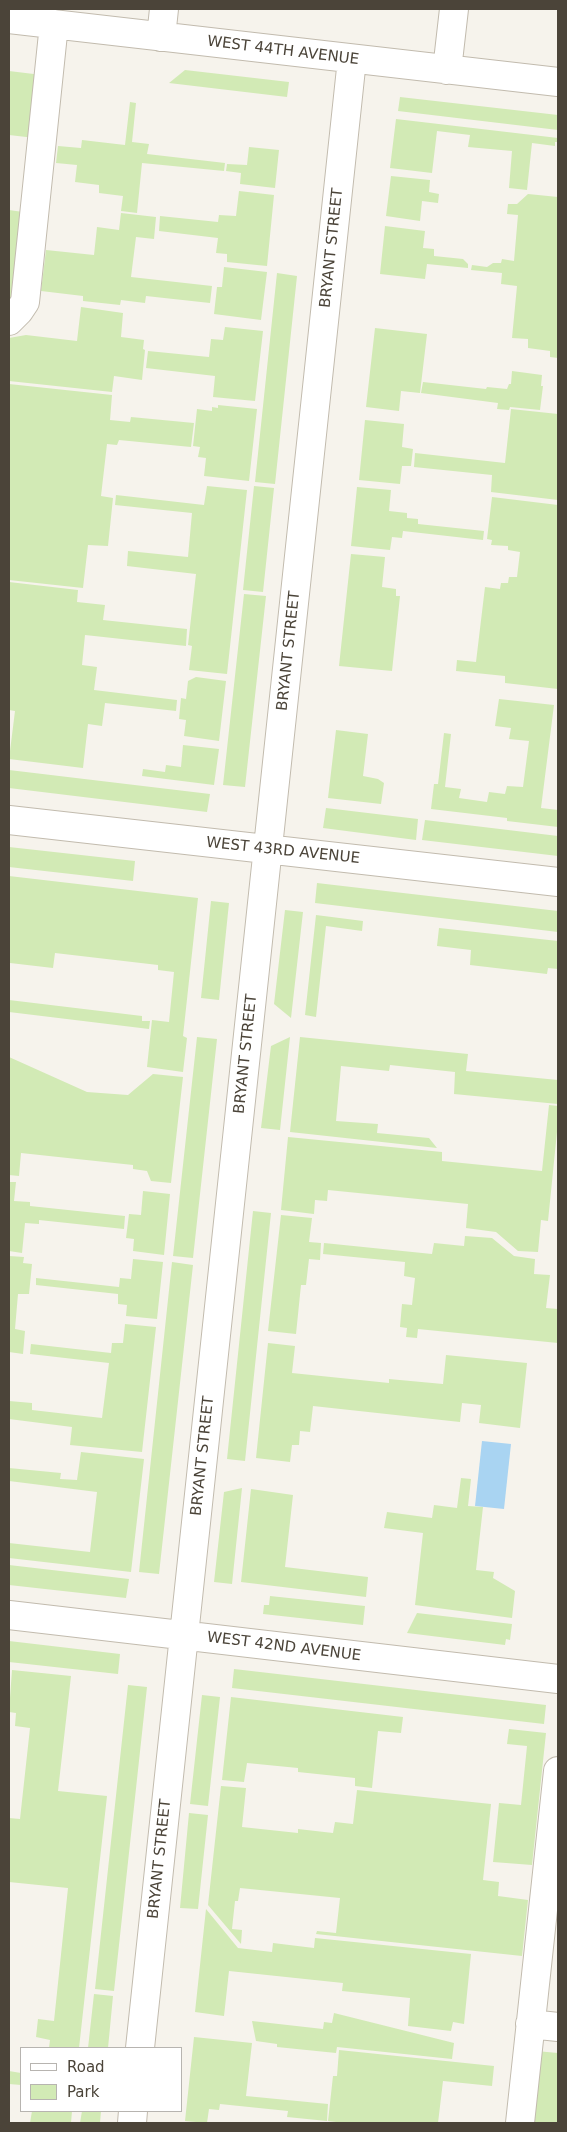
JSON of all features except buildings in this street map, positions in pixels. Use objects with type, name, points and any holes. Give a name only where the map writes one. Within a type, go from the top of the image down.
[{"type":"street","points":[[161,37],[164,9]]},
{"type":"street","points":[[447,70],[454,9]]},
{"type":"street","name":"WEST 44TH AVENUE","points":[[9,19],[558,82]]},
{"type":"street","points":[[9,321],[19,312],[25,302],[54,24]]},
{"type":"street","name":"BRYANT STREET","points":[[140,2047],[352,59]]},
{"type":"street","name":"WEST 43RD AVENUE","points":[[9,820],[558,882]]},
{"type":"street","name":"WEST 42ND AVENUE","points":[[9,1615],[558,1679]]},
{"type":"street","points":[[520,2123],[558,1771]]},
{"type":"street","points":[[530,2024],[558,2027]]},
{"type":"green space","points":[[185,70],[289,82],[287,97],[169,83]]},
{"type":"green space","points":[[9,71],[42,75],[35,138],[9,135]]},
{"type":"green space","points":[[400,97],[558,115],[558,130],[398,111]]},
{"type":"green space","points":[[130,102],[136,103],[132,142],[149,144],[147,154],[225,163],[224,171],[142,163],[137,213],[121,211],[123,196],[99,193],[99,185],[75,182],[77,165],[56,163],[58,146],[81,148],[82,140],[125,145]]},
{"type":"green space","points":[[396,119],[558,138],[558,142],[555,142],[555,146],[532,143],[527,190],[509,188],[512,151],[468,147],[470,135],[437,131],[432,173],[390,168]]},
{"type":"green space","points":[[249,147],[279,150],[275,188],[240,184],[241,173],[226,171],[227,164],[247,165]]},
{"type":"green space","points":[[391,176],[430,180],[429,192],[439,194],[438,203],[422,201],[420,221],[386,216]]},
{"type":"green space","points":[[239,191],[274,195],[267,266],[227,262],[227,254],[216,253],[218,238],[159,231],[160,216],[218,222],[219,215],[236,216]]},
{"type":"green space","points":[[528,194],[558,197],[558,358],[550,357],[550,351],[528,348],[528,339],[512,338],[517,286],[501,284],[502,273],[471,270],[472,265],[487,267],[493,263],[501,263],[502,259],[514,261],[518,215],[507,214],[508,204],[517,204]]},
{"type":"green space","points":[[9,210],[23,212],[12,309],[9,311]]},
{"type":"green space","points":[[121,213],[156,217],[154,239],[136,237],[131,277],[212,286],[210,303],[146,296],[145,303],[121,300],[120,305],[83,301],[83,296],[41,291],[46,250],[94,255],[97,227],[119,230]]},
{"type":"green space","points":[[385,226],[425,231],[423,248],[434,249],[434,256],[463,259],[468,264],[468,268],[427,264],[425,279],[380,274]]},
{"type":"green space","points":[[224,267],[267,272],[261,320],[214,314],[217,287],[222,287]]},
{"type":"green space","points":[[277,273],[297,276],[275,484],[255,482]]},
{"type":"green space","points":[[81,307],[123,313],[121,337],[144,340],[142,380],[114,376],[112,392],[9,381],[9,338],[26,335],[77,341]]},
{"type":"green space","points":[[225,327],[263,331],[255,401],[213,397],[215,376],[146,368],[148,351],[209,357],[211,339],[223,340]]},
{"type":"green space","points":[[375,328],[427,334],[420,393],[401,391],[399,411],[366,407]]},
{"type":"green space","points":[[512,371],[542,375],[541,386],[543,386],[540,410],[510,407],[509,410],[497,409],[498,403],[421,393],[423,382],[486,389],[487,387],[507,389],[509,384],[511,384]]},
{"type":"green space","points":[[9,384],[112,395],[110,420],[130,422],[131,417],[194,423],[191,447],[119,440],[117,445],[107,444],[101,496],[113,498],[108,546],[88,545],[83,588],[9,580]]},
{"type":"green space","points":[[218,405],[257,409],[249,481],[204,476],[206,458],[198,457],[200,447],[193,446],[197,409],[212,411],[212,407],[218,408]]},
{"type":"green space","points":[[511,409],[558,414],[558,500],[491,492],[492,475],[414,467],[415,453],[505,463]]},
{"type":"green space","points":[[365,420],[404,424],[402,447],[413,449],[411,466],[402,466],[400,484],[359,480]]},
{"type":"green space","points":[[207,486],[247,490],[227,674],[189,670],[192,646],[188,645],[196,574],[127,566],[128,551],[188,557],[192,513],[115,505],[116,495],[204,505]]},
{"type":"green space","points":[[254,486],[274,488],[263,592],[243,590]]},
{"type":"green space","points":[[357,487],[391,490],[389,511],[407,513],[407,518],[418,519],[418,524],[484,531],[483,540],[403,531],[402,538],[392,537],[390,550],[351,546]]},
{"type":"green space","points":[[492,497],[558,505],[558,689],[505,683],[505,676],[456,671],[457,660],[476,662],[485,587],[500,589],[501,583],[508,583],[509,577],[517,577],[520,552],[508,550],[508,546],[491,545],[492,540],[487,539]]},
{"type":"green space","points":[[351,554],[385,557],[382,587],[396,589],[396,596],[400,596],[392,671],[339,666]]},
{"type":"green space","points":[[9,582],[78,590],[77,602],[105,605],[103,620],[187,629],[186,646],[85,635],[82,665],[97,667],[94,690],[177,700],[176,711],[105,703],[102,726],[88,724],[83,768],[9,759],[15,711],[9,710]]},
{"type":"green space","points":[[244,594],[266,596],[245,787],[223,785]]},
{"type":"green space","points":[[196,677],[226,681],[219,741],[184,736],[186,720],[179,719],[181,698],[186,699],[188,681]]},
{"type":"green space","points":[[499,699],[554,705],[541,808],[558,810],[558,827],[507,821],[507,818],[431,809],[434,784],[438,784],[444,733],[451,734],[445,787],[461,789],[459,798],[487,802],[489,792],[505,794],[507,786],[523,787],[529,741],[509,739],[511,728],[495,726]]},
{"type":"green space","points":[[336,730],[368,734],[363,776],[378,779],[384,783],[381,804],[328,798]]},
{"type":"green space","points":[[183,745],[219,749],[214,785],[142,776],[143,769],[165,772],[166,765],[181,767]]},
{"type":"green space","points":[[9,770],[210,794],[207,812],[9,788]]},
{"type":"green space","points":[[326,808],[418,819],[416,840],[323,828]]},
{"type":"green space","points":[[425,820],[558,836],[558,856],[422,840]]},
{"type":"green space","points":[[9,847],[135,861],[133,881],[9,867]]},
{"type":"green space","points":[[9,876],[198,898],[183,1036],[187,1038],[183,1072],[147,1067],[152,1020],[169,1022],[174,972],[158,970],[158,965],[55,953],[53,968],[10,963],[9,975]]},
{"type":"green space","points":[[317,883],[558,911],[558,932],[315,903]]},
{"type":"green space","points":[[211,901],[229,903],[219,1000],[201,998]]},
{"type":"green space","points":[[285,910],[303,912],[291,1018],[274,1004]]},
{"type":"green space","points":[[316,915],[363,921],[362,931],[326,926],[316,1017],[305,1015]]},
{"type":"green space","points":[[439,928],[558,941],[558,969],[548,968],[547,974],[470,965],[471,950],[437,946]]},
{"type":"green space","points":[[9,1000],[142,1016],[142,1021],[150,1021],[149,1029],[9,1012]]},
{"type":"green space","points":[[197,1037],[217,1039],[193,1258],[173,1256]]},
{"type":"green space","points":[[290,1037],[280,1130],[261,1128],[271,1046]]},
{"type":"green space","points":[[300,1037],[468,1054],[466,1071],[558,1080],[558,1104],[454,1094],[455,1072],[390,1065],[389,1071],[341,1066],[336,1121],[378,1124],[377,1133],[429,1138],[437,1148],[290,1132]]},
{"type":"green space","points":[[9,1057],[87,1092],[128,1095],[153,1074],[183,1077],[171,1183],[151,1181],[147,1171],[133,1169],[133,1165],[21,1153],[19,1176],[9,1175]]},
{"type":"green space","points":[[549,1105],[558,1106],[558,1122],[548,1221],[541,1220],[538,1252],[518,1251],[496,1232],[466,1228],[468,1204],[328,1190],[327,1201],[315,1200],[314,1214],[281,1210],[288,1137],[442,1152],[442,1161],[542,1171]]},
{"type":"green space","points":[[9,1182],[16,1182],[14,1201],[30,1202],[30,1206],[125,1216],[124,1229],[39,1220],[39,1224],[25,1223],[22,1253],[9,1251]]},
{"type":"green space","points":[[143,1191],[170,1194],[164,1255],[133,1251],[134,1239],[126,1238],[129,1214],[141,1215]]},
{"type":"green space","points":[[253,1211],[271,1213],[245,1461],[227,1459]]},
{"type":"green space","points":[[281,1215],[312,1218],[309,1242],[321,1243],[320,1260],[309,1259],[306,1285],[301,1285],[296,1334],[268,1331]]},
{"type":"green space","points":[[465,1236],[492,1238],[514,1256],[535,1259],[534,1274],[550,1275],[546,1308],[558,1309],[558,1343],[418,1329],[417,1338],[406,1337],[407,1328],[400,1327],[402,1304],[412,1305],[415,1278],[404,1276],[405,1262],[323,1254],[324,1243],[432,1254],[434,1243],[464,1246]]},
{"type":"green space","points":[[9,1256],[24,1257],[23,1263],[32,1264],[29,1294],[18,1294],[15,1329],[25,1331],[23,1354],[9,1352]]},
{"type":"green space","points":[[133,1259],[163,1262],[157,1319],[126,1316],[127,1305],[118,1304],[118,1294],[36,1285],[36,1278],[119,1287],[120,1278],[131,1279]]},
{"type":"green space","points":[[172,1262],[193,1265],[159,1574],[139,1572]]},
{"type":"green space","points":[[125,1324],[156,1327],[142,1452],[70,1445],[72,1427],[9,1419],[9,1401],[32,1403],[32,1410],[102,1418],[109,1363],[30,1354],[31,1344],[111,1353],[112,1343],[123,1343]]},
{"type":"green space","points":[[268,1343],[295,1346],[292,1373],[389,1383],[389,1379],[443,1384],[446,1355],[527,1363],[520,1428],[479,1423],[481,1405],[462,1403],[460,1422],[313,1406],[310,1432],[300,1431],[299,1445],[292,1445],[290,1462],[256,1458]]},
{"type":"green space","points":[[81,1452],[144,1459],[131,1572],[9,1558],[9,1543],[90,1552],[97,1492],[9,1481],[9,1468],[61,1473],[60,1479],[77,1480]]},
{"type":"green space","points":[[461,1478],[471,1479],[468,1506],[483,1507],[476,1570],[494,1572],[493,1578],[515,1591],[512,1618],[415,1605],[423,1533],[384,1528],[387,1512],[432,1518],[434,1505],[457,1508]]},
{"type":"green space","points":[[242,1488],[232,1584],[214,1582],[224,1492]]},
{"type":"green space","points":[[251,1489],[293,1495],[285,1567],[368,1577],[366,1597],[241,1582]]},
{"type":"green space","points":[[9,1565],[129,1579],[126,1598],[9,1585]]},
{"type":"green space","points":[[270,1596],[365,1606],[363,1625],[263,1614],[264,1605],[269,1605]]},
{"type":"green space","points":[[417,1613],[512,1624],[510,1640],[506,1639],[505,1645],[407,1633]]},
{"type":"green space","points":[[9,1641],[120,1654],[118,1674],[9,1662]]},
{"type":"green space","points":[[234,1669],[546,1705],[544,1724],[232,1688]]},
{"type":"green space","points":[[12,1670],[71,1676],[58,1791],[107,1796],[79,2047],[49,2047],[50,2040],[36,2037],[38,2019],[54,2021],[68,1888],[9,1882],[9,1818],[20,1819],[30,1728],[15,1726],[16,1713],[9,1712]]},
{"type":"green space","points":[[128,1685],[147,1687],[114,1991],[95,1989]]},
{"type":"green space","points":[[202,1695],[220,1697],[208,1806],[190,1804]]},
{"type":"green space","points":[[231,1697],[403,1717],[401,1733],[378,1731],[372,1788],[355,1786],[355,1778],[298,1772],[298,1768],[247,1763],[244,1782],[222,1780]]},
{"type":"green space","points":[[509,1729],[546,1733],[532,1865],[493,1862],[499,1803],[521,1805],[527,1746],[507,1744]]},
{"type":"green space","points":[[221,1786],[246,1788],[242,1827],[298,1833],[298,1829],[333,1833],[335,1822],[353,1824],[357,1790],[491,1804],[483,1880],[499,1882],[498,1896],[528,1900],[522,1956],[316,1934],[317,1931],[336,1933],[340,1898],[240,1888],[238,1901],[235,1901],[232,1929],[242,1930],[241,1944],[208,1905]]},
{"type":"green space","points":[[189,1813],[208,1815],[198,1909],[180,1908]]},
{"type":"green space","points":[[206,1909],[238,1948],[272,1952],[273,1943],[314,1948],[315,1938],[471,1954],[464,2024],[453,2022],[451,2031],[408,2026],[410,1998],[342,1991],[343,1983],[229,1971],[224,2016],[195,2012]]},
{"type":"green space","points":[[94,1994],[113,1996],[108,2047],[88,2047]]},
{"type":"green space","points":[[334,2013],[454,2043],[452,2059],[337,2047],[336,2053],[277,2047],[277,2044],[256,2041],[252,2021],[323,2029],[324,2022],[332,2023]]},
{"type":"green space","points":[[194,2037],[252,2043],[246,2096],[328,2104],[327,2121],[287,2117],[288,2111],[220,2104],[219,2110],[209,2109],[207,2123],[185,2121]]},
{"type":"green space","points":[[339,2050],[494,2066],[492,2086],[443,2081],[438,2123],[344,2123],[328,2121],[333,2076],[337,2076]]},
{"type":"green space","points":[[536,2051],[558,2053],[558,2123],[528,2123]]},
{"type":"green space","points":[[9,2071],[20,2073],[20,2085],[9,2084]]},
{"type":"green space","points":[[32,2112],[72,2112],[71,2123],[30,2123]]},
{"type":"green space","points":[[82,2112],[101,2112],[100,2123],[80,2123]]},
{"type":"water","points":[[482,1441],[511,1444],[504,1509],[475,1506]]}]
